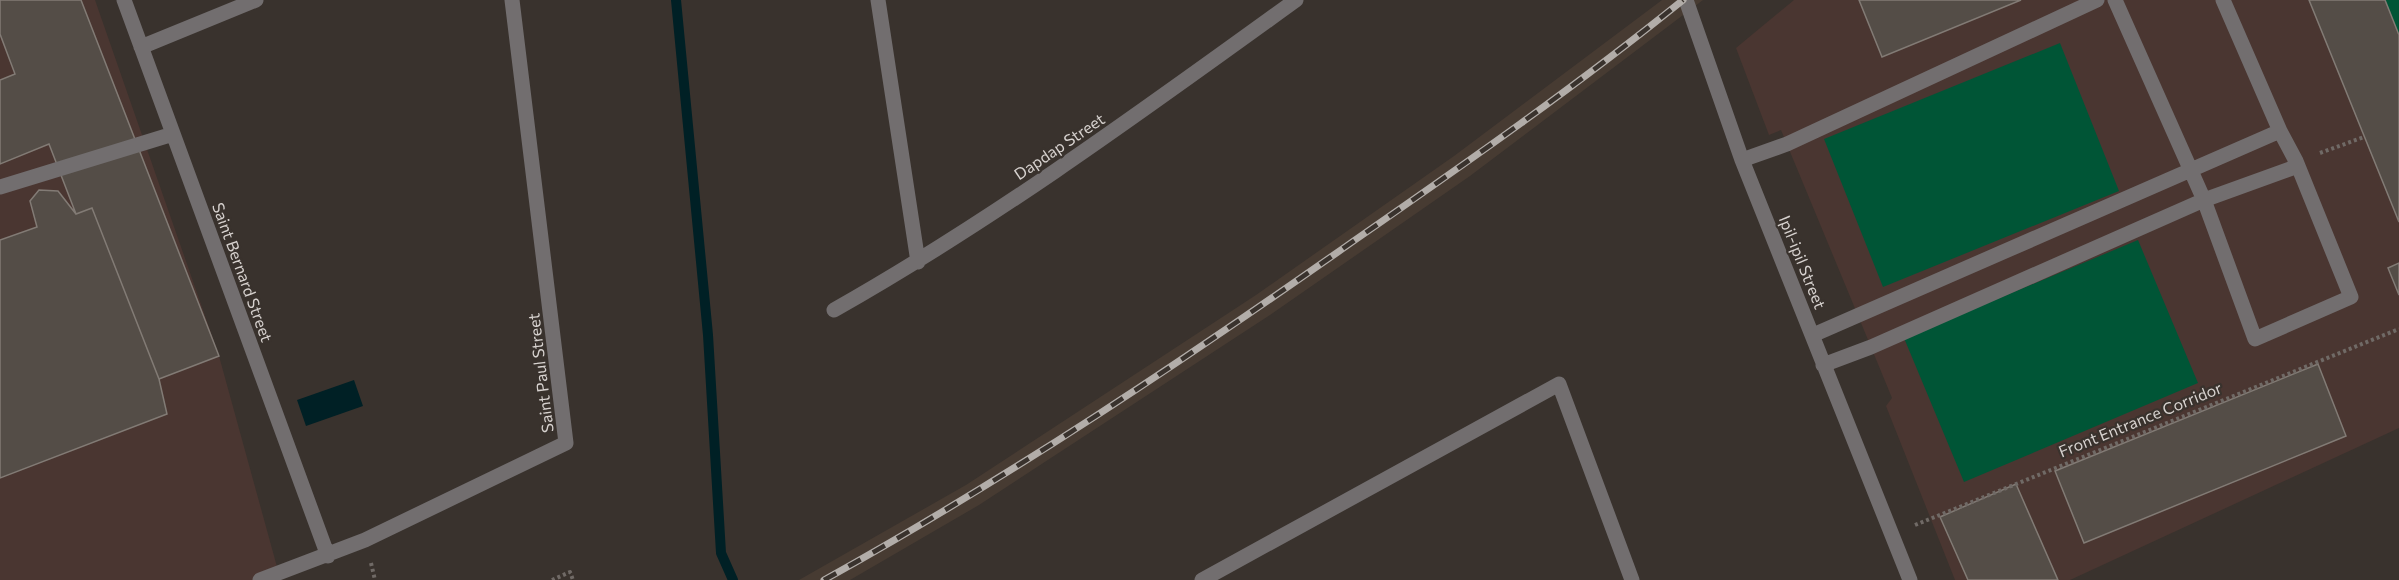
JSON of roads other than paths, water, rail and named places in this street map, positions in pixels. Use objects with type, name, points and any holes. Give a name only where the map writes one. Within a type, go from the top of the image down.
[{"type":"street","name":"Saint Bernard Street","points":[[124,0],[328,556]]},
{"type":"street","points":[[141,47],[256,0]]},
{"type":"street","name":"Saint Paul Street","points":[[260,580],[328,556],[566,443],[512,0]]},
{"type":"street","points":[[878,0],[918,262]]},
{"type":"street","name":"Dapdap Street","points":[[834,310],[918,262],[1106,137],[1296,0]]},
{"type":"street","name":"Ipil-ipil Street","points":[[1686,0],[1742,159],[1910,580]]},
{"type":"street","points":[[1742,159],[1787,144],[2097,0]]},
{"type":"street","points":[[2115,0],[2204,200],[2255,339],[2351,297],[2297,164],[2280,131],[2223,0]]},
{"type":"street","points":[[1813,335],[2191,172],[2280,131]]},
{"type":"street","points":[[0,187],[173,134]]},
{"type":"street","points":[[1823,365],[1882,342],[2204,200],[2297,164]]},
{"type":"street","points":[[1202,580],[1559,384],[1632,580]]},
{"type":"water","points":[[354,380],[363,406],[306,426],[297,400]]},
{"type":"waterway","points":[[676,0],[708,335],[721,553],[733,580]]},
{"type":"railway","points":[[824,580],[1028,460],[1160,374],[1521,123],[1683,0]]}]
